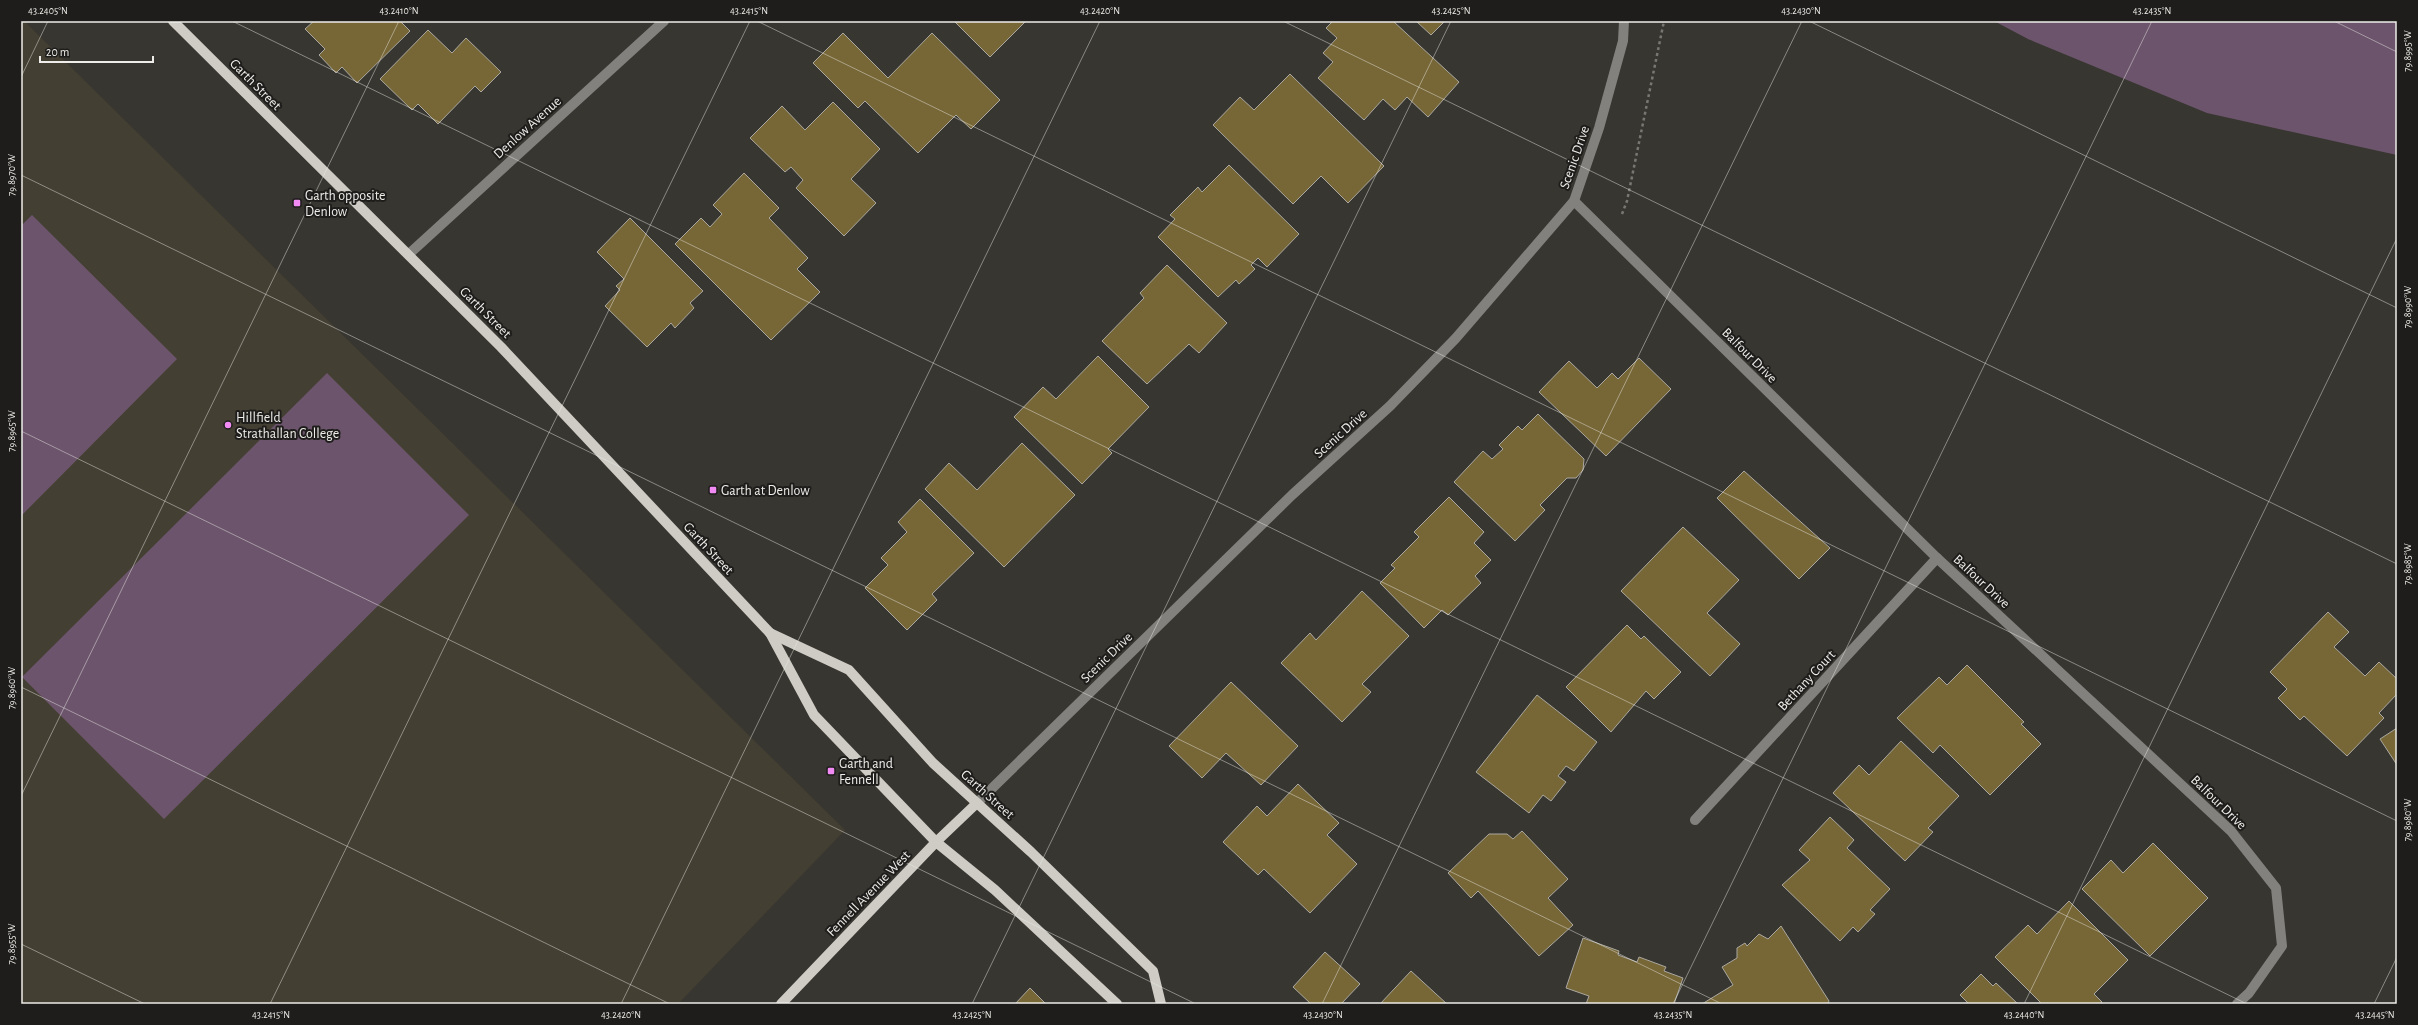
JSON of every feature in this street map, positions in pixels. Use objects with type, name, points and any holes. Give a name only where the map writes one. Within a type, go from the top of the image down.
[{"type":"main road","name":"Garth Street","points":[[173,21],[501,347],[770,633],[814,715],[936,842],[996,890],[1117,1004]]},
{"type":"main road","name":"Garth Street","points":[[770,633],[849,670],[933,763],[1031,852],[1153,971],[1161,1004]]},
{"type":"main road","name":"Fennell Avenue West","points":[[781,1004],[936,842],[977,803]]},
{"type":"street","name":"Denlow Avenue","points":[[409,254],[664,21]]},
{"type":"street","name":"Scenic Drive","points":[[977,803],[1292,495],[1390,406],[1456,338],[1574,201],[1599,128],[1623,41],[1624,21]]},
{"type":"street","name":"Balfour Drive","points":[[1574,201],[1937,558],[2231,831],[2276,888],[2282,946],[2248,993],[2237,1004]]},
{"type":"street","name":"Bethany Court","points":[[1695,820],[1937,558]]},
{"type":"path","points":[[1613,239],[1627,201],[1664,21]]},
{"type":"shaded area","name":"Hillfield Strathallan College","points":[[21,21],[24,21],[845,830],[678,1004],[21,1004]]},
{"type":"shaded area","points":[[1994,21],[2397,21],[2397,155],[2207,113],[2028,39]]},
{"type":"shaded area","points":[[32,215],[177,359],[21,516],[21,226]]},
{"type":"shaded area","points":[[327,373],[469,515],[164,819],[22,677]]},
{"type":"building","points":[[314,21],[400,21],[410,31],[357,83],[342,67],[336,73],[319,55],[325,49],[305,29]]},
{"type":"building","points":[[954,21],[1026,21],[990,57]]},
{"type":"building","points":[[1333,21],[1393,21],[1459,82],[1428,117],[1407,97],[1395,110],[1383,99],[1364,120],[1318,78],[1333,62],[1323,53],[1337,38],[1326,28]]},
{"type":"building","points":[[1416,21],[1445,21],[1431,35]]},
{"type":"building","points":[[428,30],[452,53],[466,38],[501,72],[481,92],[475,86],[438,124],[418,104],[412,110],[380,79]]},
{"type":"building","points":[[843,33],[888,78],[932,33],[1000,100],[971,129],[956,115],[918,153],[865,101],[858,108],[813,63]]},
{"type":"building","points":[[1290,74],[1384,166],[1348,203],[1321,176],[1293,204],[1213,125],[1240,97],[1254,110]]},
{"type":"building","points":[[833,102],[880,149],[851,179],[876,203],[844,236],[796,188],[803,180],[791,167],[785,172],[750,138],[782,106],[805,130]]},
{"type":"building","points":[[1229,165],[1299,234],[1267,267],[1258,258],[1251,265],[1255,269],[1239,284],[1236,280],[1218,297],[1158,237],[1175,219],[1170,215],[1198,187],[1202,192]]},
{"type":"building","points":[[744,173],[779,208],[769,218],[808,258],[797,269],[820,292],[771,340],[675,244],[701,218],[710,227],[722,214],[713,205]]},
{"type":"building","points":[[630,218],[703,291],[690,303],[694,308],[675,328],[671,323],[647,347],[605,306],[620,290],[616,286],[624,279],[597,252]]},
{"type":"building","points":[[1167,265],[1227,323],[1199,353],[1189,344],[1147,384],[1102,341],[1144,298],[1140,293]]},
{"type":"building","points":[[1098,356],[1149,407],[1108,449],[1112,453],[1082,484],[1014,417],[1043,387],[1056,399]]},
{"type":"building","points":[[1639,358],[1671,389],[1606,456],[1539,392],[1569,361],[1597,388],[1612,373],[1618,379]]},
{"type":"building","points":[[1538,414],[1584,459],[1583,470],[1576,478],[1567,478],[1540,505],[1545,510],[1515,541],[1454,482],[1483,451],[1492,459],[1503,449],[1499,445],[1518,426],[1522,430]]},
{"type":"building","points":[[1022,443],[1075,495],[1004,567],[925,489],[949,463],[977,490]]},
{"type":"building","points":[[1744,471],[1830,548],[1799,579],[1717,498]]},
{"type":"building","points":[[1449,497],[1484,532],[1474,543],[1491,560],[1475,576],[1481,583],[1448,615],[1442,610],[1424,628],[1380,583],[1395,568],[1391,565],[1419,537],[1414,532]]},
{"type":"building","points":[[920,499],[974,553],[932,594],[937,600],[907,630],[865,588],[888,565],[881,558],[907,532],[898,522]]},
{"type":"building","points":[[1683,527],[1739,580],[1707,613],[1740,644],[1710,676],[1621,591]]},
{"type":"building","points":[[1362,591],[1409,636],[1362,684],[1371,692],[1342,722],[1281,663],[1310,633],[1316,640]]},
{"type":"building","points":[[2328,612],[2349,632],[2334,647],[2365,676],[2379,662],[2397,679],[2397,694],[2379,713],[2384,718],[2347,756],[2304,716],[2300,720],[2278,698],[2287,689],[2270,672]]},
{"type":"building","points":[[1627,625],[1641,639],[1644,636],[1681,672],[1654,699],[1646,691],[1611,732],[1566,687]]},
{"type":"building","points":[[1967,665],[2024,722],[2021,724],[2041,744],[1990,795],[1940,745],[1933,753],[1897,718],[1939,677],[1947,685]]},
{"type":"building","points":[[1231,682],[1298,746],[1261,785],[1226,753],[1202,778],[1169,746]]},
{"type":"building","points":[[1537,695],[1597,742],[1574,771],[1566,766],[1558,776],[1566,782],[1551,801],[1543,795],[1529,813],[1476,772]]},
{"type":"building","points":[[2397,728],[2397,765],[2380,739]]},
{"type":"building","points":[[1901,741],[1959,796],[1928,828],[1933,832],[1905,861],[1833,793],[1859,765],[1869,775]]},
{"type":"building","points":[[1298,784],[1339,823],[1327,835],[1357,864],[1310,913],[1264,869],[1258,875],[1223,842],[1257,806],[1267,816]]},
{"type":"building","points":[[1830,817],[1854,840],[1847,848],[1890,889],[1870,910],[1875,914],[1858,932],[1853,927],[1840,941],[1782,885],[1810,860],[1799,850]]},
{"type":"building","points":[[1522,831],[1568,879],[1548,898],[1573,925],[1539,956],[1478,891],[1471,898],[1448,873],[1489,834],[1507,834],[1513,839]]},
{"type":"building","points":[[2153,843],[2208,898],[2150,956],[2082,889],[2111,860],[2123,873]]},
{"type":"building","points":[[2069,901],[2128,960],[2094,994],[2102,1002],[2101,1004],[2042,1004],[1995,957],[2028,925],[2037,934]]},
{"type":"building","points":[[1781,926],[1829,1001],[1828,1004],[1702,1004],[1733,985],[1722,967],[1737,958],[1737,948],[1745,943],[1747,946],[1759,934],[1768,939]]},
{"type":"building","points":[[1583,938],[1619,951],[1618,955],[1637,962],[1639,957],[1666,967],[1664,971],[1683,978],[1674,1004],[1586,1004],[1589,996],[1566,988]]},
{"type":"building","points":[[1325,952],[1360,984],[1341,1004],[1311,1004],[1293,987]]},
{"type":"building","points":[[1411,971],[1447,1004],[1380,1004]]},
{"type":"building","points":[[1981,974],[1993,986],[1996,983],[2018,1004],[1969,1004],[1960,995]]},
{"type":"building","points":[[1030,988],[1046,1004],[1015,1004]]},
{"type":"place","name":"Garth opposite Denlow","points":[[297,203]]},
{"type":"place","name":"Hillfield Strathallan College","points":[[228,425]]},
{"type":"place","name":"Garth at Denlow","points":[[713,490]]},
{"type":"place","name":"Garth and Fennell","points":[[831,771]]}]
